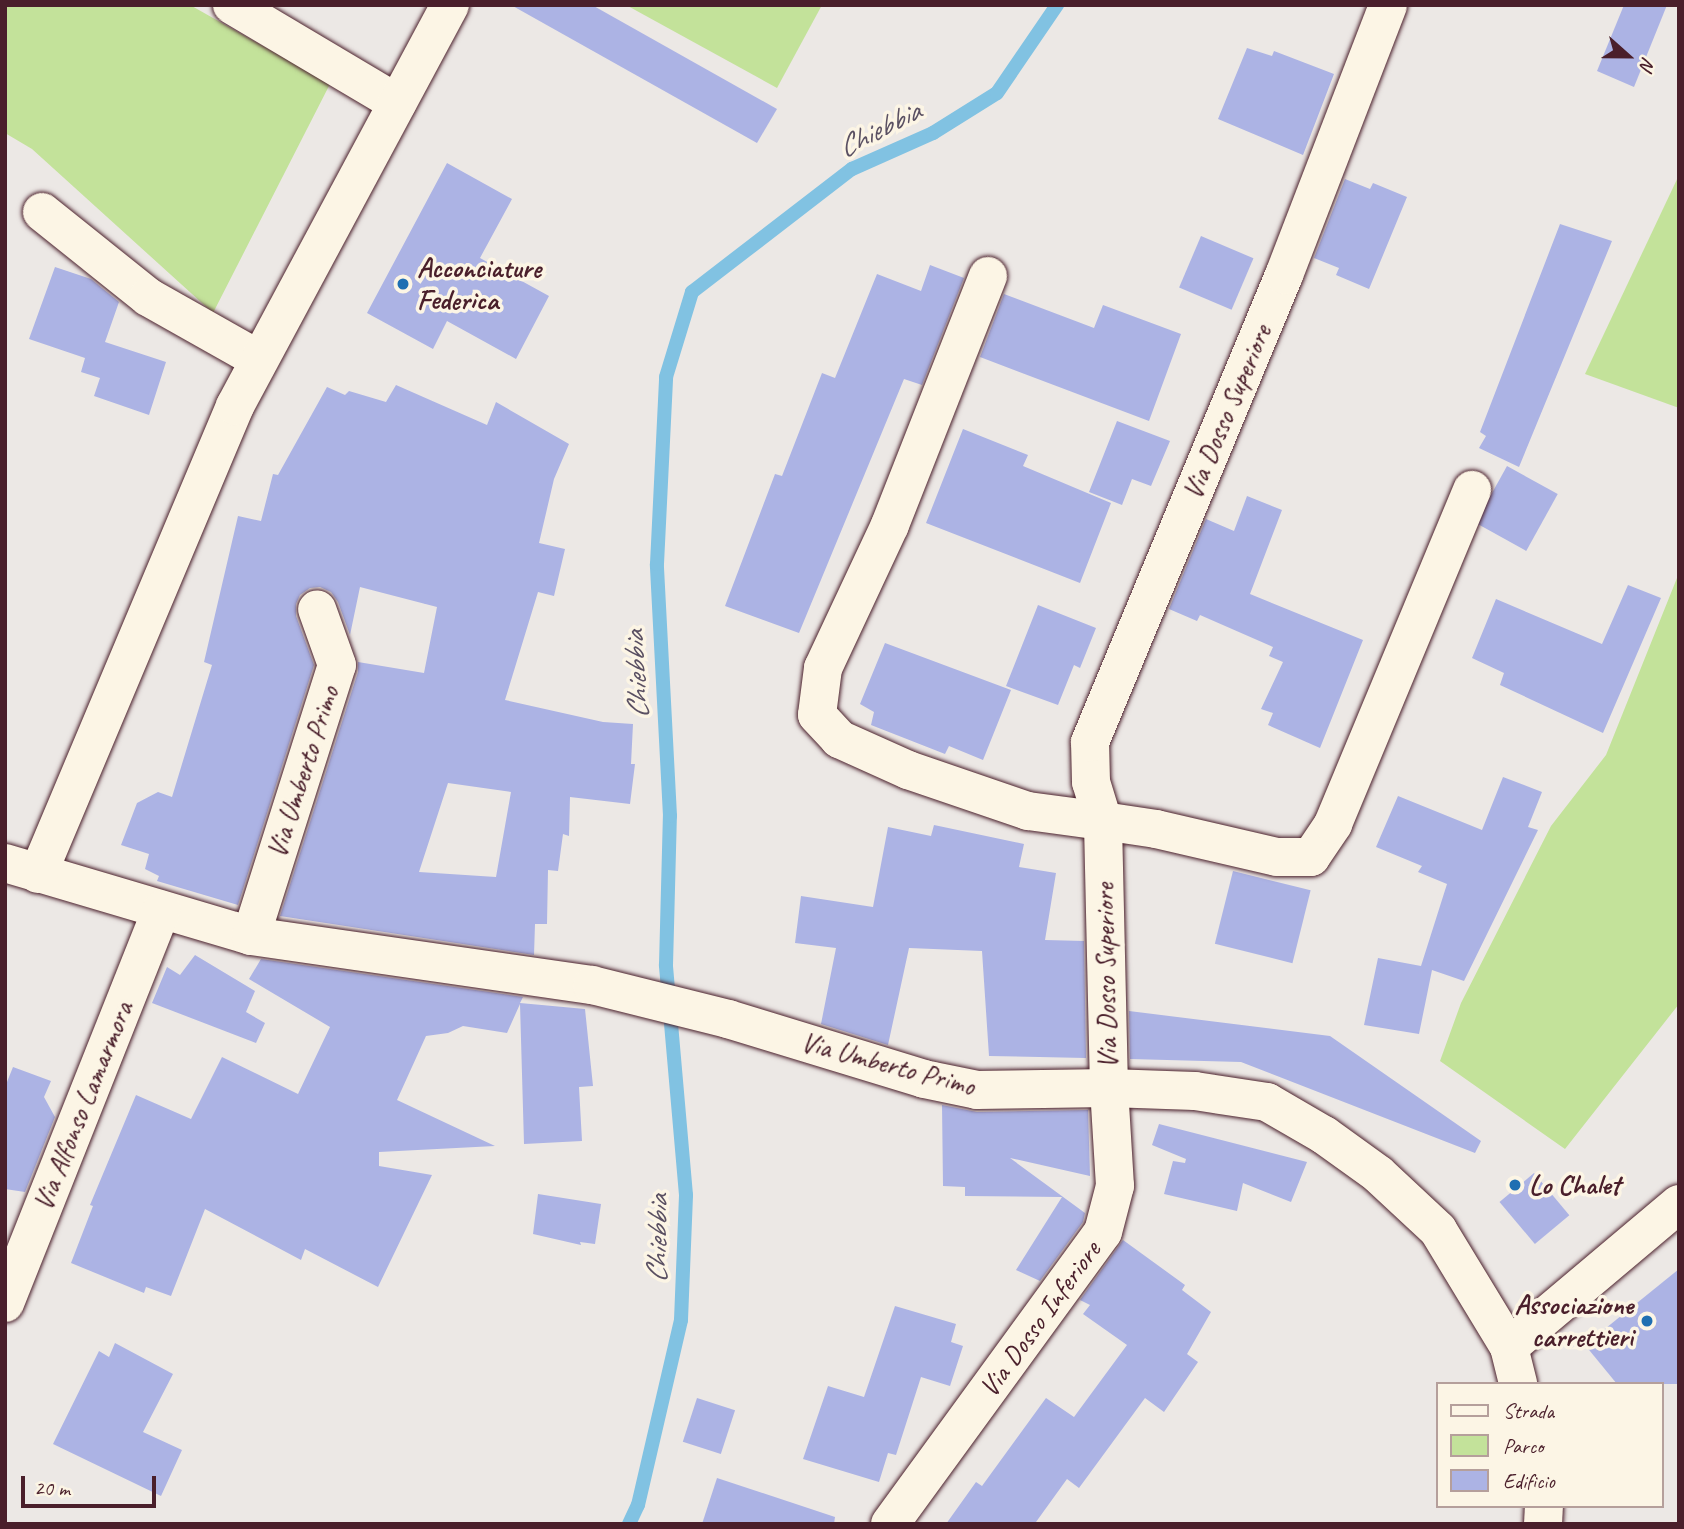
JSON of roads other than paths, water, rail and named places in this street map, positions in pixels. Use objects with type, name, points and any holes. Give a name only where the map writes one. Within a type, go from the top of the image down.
[{"type":"street","points":[[232,5],[397,103]]},
{"type":"street","points":[[15,870],[258,359],[450,5]]},
{"type":"street","name":"Via Dosso Superiore","points":[[1108,1088],[1103,821],[1091,782],[1090,742],[1284,275],[1388,5]]},
{"type":"street","points":[[42,212],[148,297],[258,359]]},
{"type":"street","points":[[988,276],[890,525],[822,668],[817,715],[839,738],[908,770],[1028,811],[1156,829],[1277,857],[1311,857],[1332,824],[1472,490]]},
{"type":"street","name":"Via Umberto Primo","points":[[251,936],[337,665],[317,609]]},
{"type":"street","name":"Via Umberto Primo","points":[[15,870],[251,936],[592,985],[728,1019],[924,1079],[977,1090],[1108,1088],[1195,1091],[1267,1102],[1324,1135],[1378,1174],[1438,1230],[1509,1347],[1518,1382]]},
{"type":"street","name":"Via Alfonso Lamarmora","points":[[5,1303],[161,910]]},
{"type":"street","name":"Via Dosso Inferiore","points":[[890,1524],[1103,1232],[1115,1186],[1108,1088]]},
{"type":"street","points":[[1509,1347],[1679,1204]]},
{"type":"waterway","name":"Chiebbia","points":[[629,1524],[638,1505],[681,1320],[686,1195],[666,965],[670,816],[657,564],[666,377],[692,292],[852,169],[933,133],[997,93],[1057,5]]},
{"type":"place","name":"Acconciature Federica","points":[[403,284]]},
{"type":"place","name":"Lo Chalet","points":[[1515,1185]]},
{"type":"place","name":"Associazione carrettieri","points":[[1647,1321]]}]
